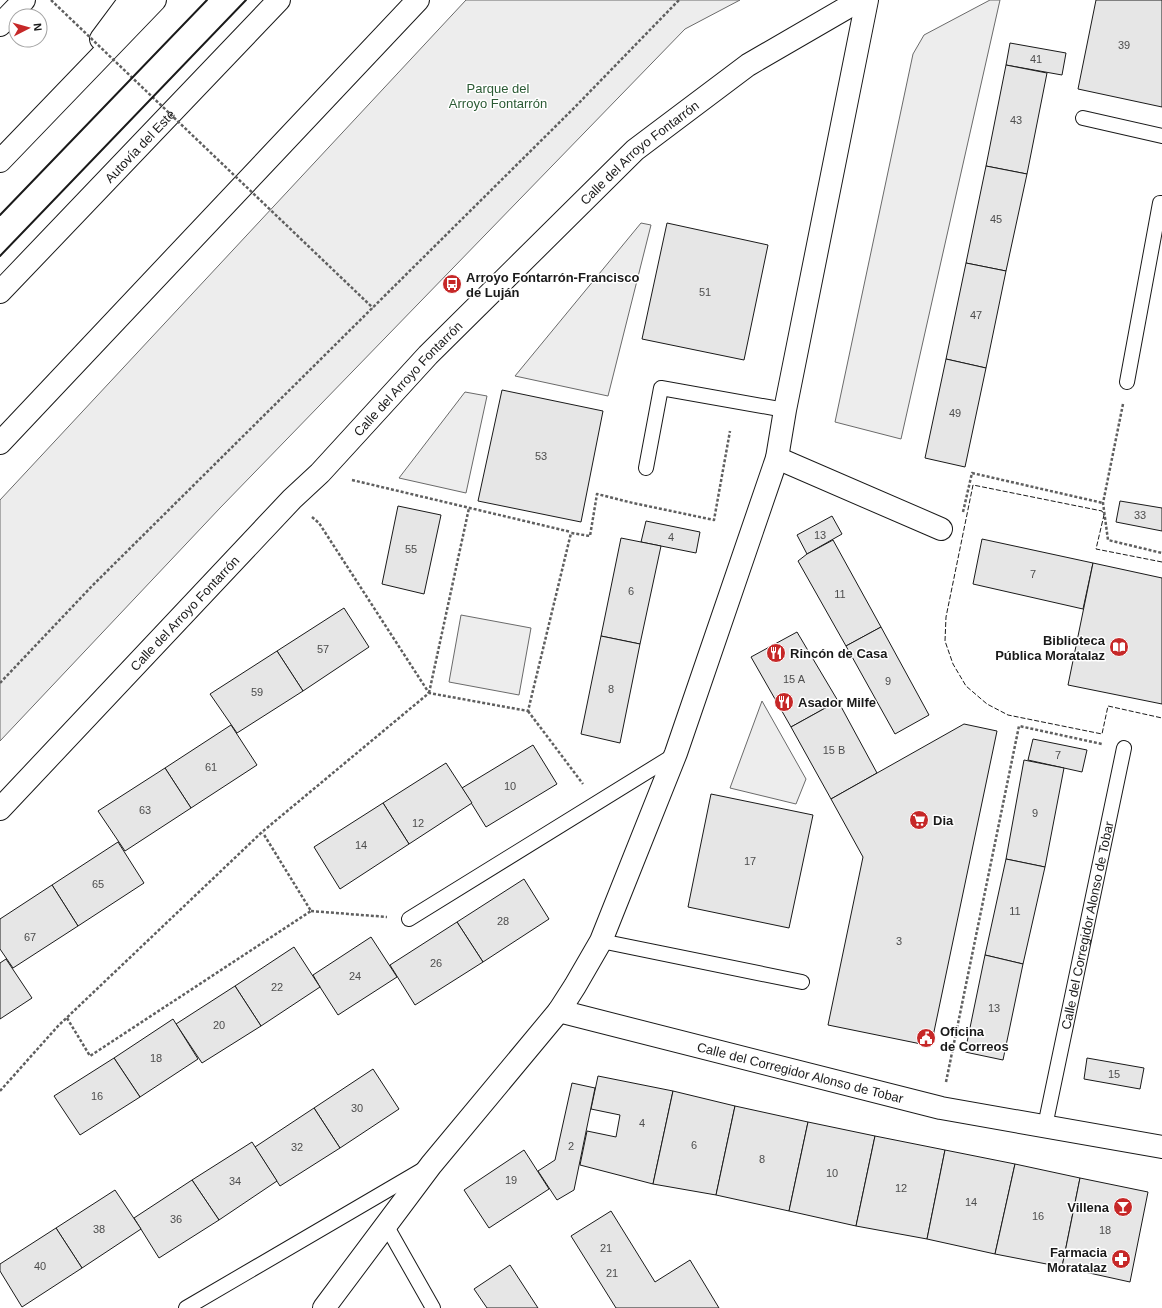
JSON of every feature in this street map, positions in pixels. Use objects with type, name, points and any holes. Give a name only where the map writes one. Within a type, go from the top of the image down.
[{"type":"main road","points":[[0,25],[24,0]]},
{"type":"main road","points":[[48,111],[130,0]]},
{"type":"main road","points":[[0,161],[155,0]]},
{"type":"main road","name":"Autovía del Este","points":[[0,292],[279,0]]},
{"type":"main road","points":[[0,443],[418,0]]},
{"type":"main road","name":"Calle del Arroyo Fontarrón","points":[[0,809],[292,499],[320,473],[428,355],[635,150],[748,65],[860,0]]},
{"type":"main road","points":[[324,1308],[431,1164],[559,1011],[576,986],[601,942],[676,753],[777,458],[785,410],[867,0]]},
{"type":"main road","points":[[777,458],[941,529]]},
{"type":"main road","name":"Calle del Corregidor Alonso de Tobar","points":[[559,1011],[941,1108],[1162,1147]]},
{"type":"lane","points":[[1083,118],[1162,136]]},
{"type":"lane","points":[[1127,382],[1160,203],[1162,203]]},
{"type":"lane","points":[[646,468],[661,388],[785,410]]},
{"type":"lane","name":"Calle del Corregidor Alonso de Tobar","points":[[1045,1126],[1124,748]]},
{"type":"lane","points":[[409,919],[676,753]]},
{"type":"lane","points":[[601,942],[802,982]]},
{"type":"lane","points":[[186,1308],[431,1164]]},
{"type":"lane","points":[[386,1226],[433,1308]]},
{"type":"path","points":[[51,0],[373,308]]},
{"type":"path","points":[[0,683],[92,586],[575,107],[679,0]]},
{"type":"path","points":[[1127,382],[1104,503],[1108,540],[1162,553]]},
{"type":"path","points":[[320,473],[590,536],[597,494],[632,504],[714,520],[730,431]]},
{"type":"path","points":[[941,529],[958,531],[972,473],[1104,503]]},
{"type":"path","points":[[292,499],[319,523],[429,693],[528,711],[597,803]]},
{"type":"path","points":[[0,1091],[67,1018],[262,832],[429,693],[469,508]]},
{"type":"path","points":[[528,711],[571,532]]},
{"type":"path","points":[[941,1108],[1019,726],[1124,748]]},
{"type":"path","points":[[262,832],[312,911]]},
{"type":"path","points":[[67,1018],[90,1056],[312,911],[409,919]]},
{"type":"shaded area","name":"Parque del Arroyo Fontarrón","points":[[466,0],[740,0],[685,29],[220,508],[0,741],[0,500]]},
{"type":"shaded area","points":[[990,0],[1000,0],[901,439],[835,422],[913,54],[924,35]]},
{"type":"shaded area","points":[[641,223],[651,225],[608,396],[515,376]]},
{"type":"shaded area","points":[[465,392],[487,396],[466,493],[399,478]]},
{"type":"shaded area","points":[[461,615],[531,628],[519,695],[449,682]]},
{"type":"shaded area","points":[[762,701],[806,779],[796,804],[730,788]]},
{"type":"building","points":[[1096,0],[1162,0],[1162,107],[1078,89]]},
{"type":"building","points":[[1010,43],[1066,53],[1062,75],[1006,65]]},
{"type":"building","points":[[1006,65],[1047,73],[1027,174],[986,166]]},
{"type":"building","points":[[986,166],[1027,174],[1006,271],[966,263]]},
{"type":"building","points":[[667,223],[768,245],[744,360],[642,339]]},
{"type":"building","points":[[966,263],[1006,271],[986,368],[946,359]]},
{"type":"building","points":[[946,359],[986,368],[965,467],[925,458]]},
{"type":"building","points":[[502,390],[603,411],[581,522],[478,501]]},
{"type":"building","points":[[1120,501],[1162,508],[1162,531],[1116,522]]},
{"type":"building","points":[[398,506],[441,515],[424,594],[382,584]]},
{"type":"building","points":[[832,516],[842,534],[807,554],[797,535]]},
{"type":"building","points":[[646,521],[700,532],[696,553],[641,542]]},
{"type":"building","points":[[621,538],[661,546],[640,644],[601,636]]},
{"type":"building","points":[[982,539],[1093,563],[1083,609],[973,584]]},
{"type":"building","points":[[833,540],[881,627],[846,646],[798,561],[807,554]]},
{"type":"building","name":"Biblioteca Pública Moratalaz","points":[[1093,563],[1162,578],[1162,704],[1068,685]]},
{"type":"building","points":[[344,608],[369,647],[303,691],[277,651]]},
{"type":"building","points":[[881,627],[929,715],[895,734],[846,646]]},
{"type":"building","points":[[797,632],[838,701],[791,727],[751,657]]},
{"type":"building","points":[[601,636],[640,644],[620,743],[581,734]]},
{"type":"building","points":[[277,651],[303,691],[237,733],[210,694]]},
{"type":"building","points":[[838,701],[877,773],[831,799],[791,727]]},
{"type":"building","points":[[964,724],[997,731],[931,1046],[828,1025],[863,857],[831,799]]},
{"type":"building","points":[[231,725],[257,765],[191,808],[165,768]]},
{"type":"building","points":[[1033,739],[1087,750],[1082,772],[1028,760]]},
{"type":"building","points":[[533,745],[557,784],[486,827],[462,788]]},
{"type":"building","points":[[1024,760],[1064,768],[1045,867],[1006,859]]},
{"type":"building","points":[[446,763],[472,803],[409,844],[383,803]]},
{"type":"building","points":[[165,768],[191,808],[125,851],[98,811]]},
{"type":"building","points":[[711,794],[813,815],[789,928],[688,907]]},
{"type":"building","points":[[383,803],[409,844],[340,889],[314,847]]},
{"type":"building","points":[[118,842],[144,883],[78,926],[52,885]]},
{"type":"building","points":[[1006,859],[1045,867],[1023,964],[985,955]]},
{"type":"building","points":[[524,879],[549,919],[483,962],[457,922]]},
{"type":"building","points":[[52,885],[78,926],[13,968],[0,949],[0,919]]},
{"type":"building","points":[[457,922],[483,962],[415,1005],[390,965]]},
{"type":"building","points":[[371,937],[397,977],[338,1015],[313,975]]},
{"type":"building","points":[[294,947],[320,987],[261,1026],[235,986]]},
{"type":"building","points":[[985,955],[1023,964],[1003,1060],[965,1052]]},
{"type":"building","points":[[6,959],[32,998],[0,1019],[0,963]]},
{"type":"building","points":[[235,986],[261,1026],[202,1063],[176,1024]]},
{"type":"building","points":[[173,1019],[198,1059],[140,1097],[114,1058]]},
{"type":"building","points":[[114,1058],[140,1097],[80,1135],[54,1096]]},
{"type":"building","points":[[1087,1058],[1144,1068],[1140,1089],[1084,1079]]},
{"type":"building","points":[[373,1069],[399,1109],[340,1148],[314,1108]]},
{"type":"building","points":[[598,1076],[673,1091],[653,1184],[580,1165],[587,1131],[616,1137],[620,1115],[591,1109]]},
{"type":"building","points":[[572,1083],[595,1088],[574,1190],[557,1200],[538,1171],[555,1160]]},
{"type":"building","points":[[673,1091],[735,1106],[716,1195],[653,1184]]},
{"type":"building","points":[[735,1106],[808,1122],[789,1211],[716,1195]]},
{"type":"building","points":[[314,1108],[340,1148],[280,1186],[255,1147]]},
{"type":"building","points":[[808,1122],[875,1136],[856,1226],[789,1211]]},
{"type":"building","points":[[875,1136],[945,1150],[927,1239],[856,1226]]},
{"type":"building","points":[[252,1142],[277,1181],[219,1220],[192,1180]]},
{"type":"building","points":[[524,1150],[549,1189],[489,1228],[464,1190]]},
{"type":"building","points":[[945,1150],[1015,1164],[995,1254],[927,1239]]},
{"type":"building","points":[[1015,1164],[1080,1178],[1062,1267],[995,1254]]},
{"type":"building","points":[[1080,1178],[1148,1192],[1130,1282],[1062,1267]]},
{"type":"building","points":[[192,1180],[219,1220],[159,1258],[134,1218]]},
{"type":"building","points":[[115,1190],[141,1229],[82,1268],[56,1228]]},
{"type":"building","points":[[611,1211],[655,1282],[690,1260],[719,1308],[616,1308],[571,1236]]},
{"type":"building","points":[[56,1228],[82,1268],[22,1307],[0,1271],[0,1264]]},
{"type":"building","points":[[510,1265],[538,1308],[487,1308],[474,1289]]},
{"type":"fence","points":[[1162,562],[1096,549],[1104,515],[1102,511],[973,485],[946,617],[945,641],[953,664],[966,686],[987,704],[1008,715],[1102,734],[1108,706],[1162,718]]},
{"type":"wall","points":[[0,215],[207,0]]},
{"type":"wall","points":[[0,256],[246,0]]},
{"type":"place","name":"Arroyo Fontarrón-Francisco de Luján","points":[[452,284]]},
{"type":"place","name":"Biblioteca Pública Moratalaz","points":[[1119,647]]},
{"type":"place","name":"Rincón de Casa","points":[[776,653]]},
{"type":"place","name":"Asador Milfe","points":[[784,702]]},
{"type":"place","name":"Dia","points":[[919,820]]},
{"type":"place","name":"Oficina de Correos","points":[[926,1038]]},
{"type":"place","name":"Villena","points":[[1123,1207]]},
{"type":"place","name":"Farmacia Moratalaz","points":[[1121,1259]]}]
